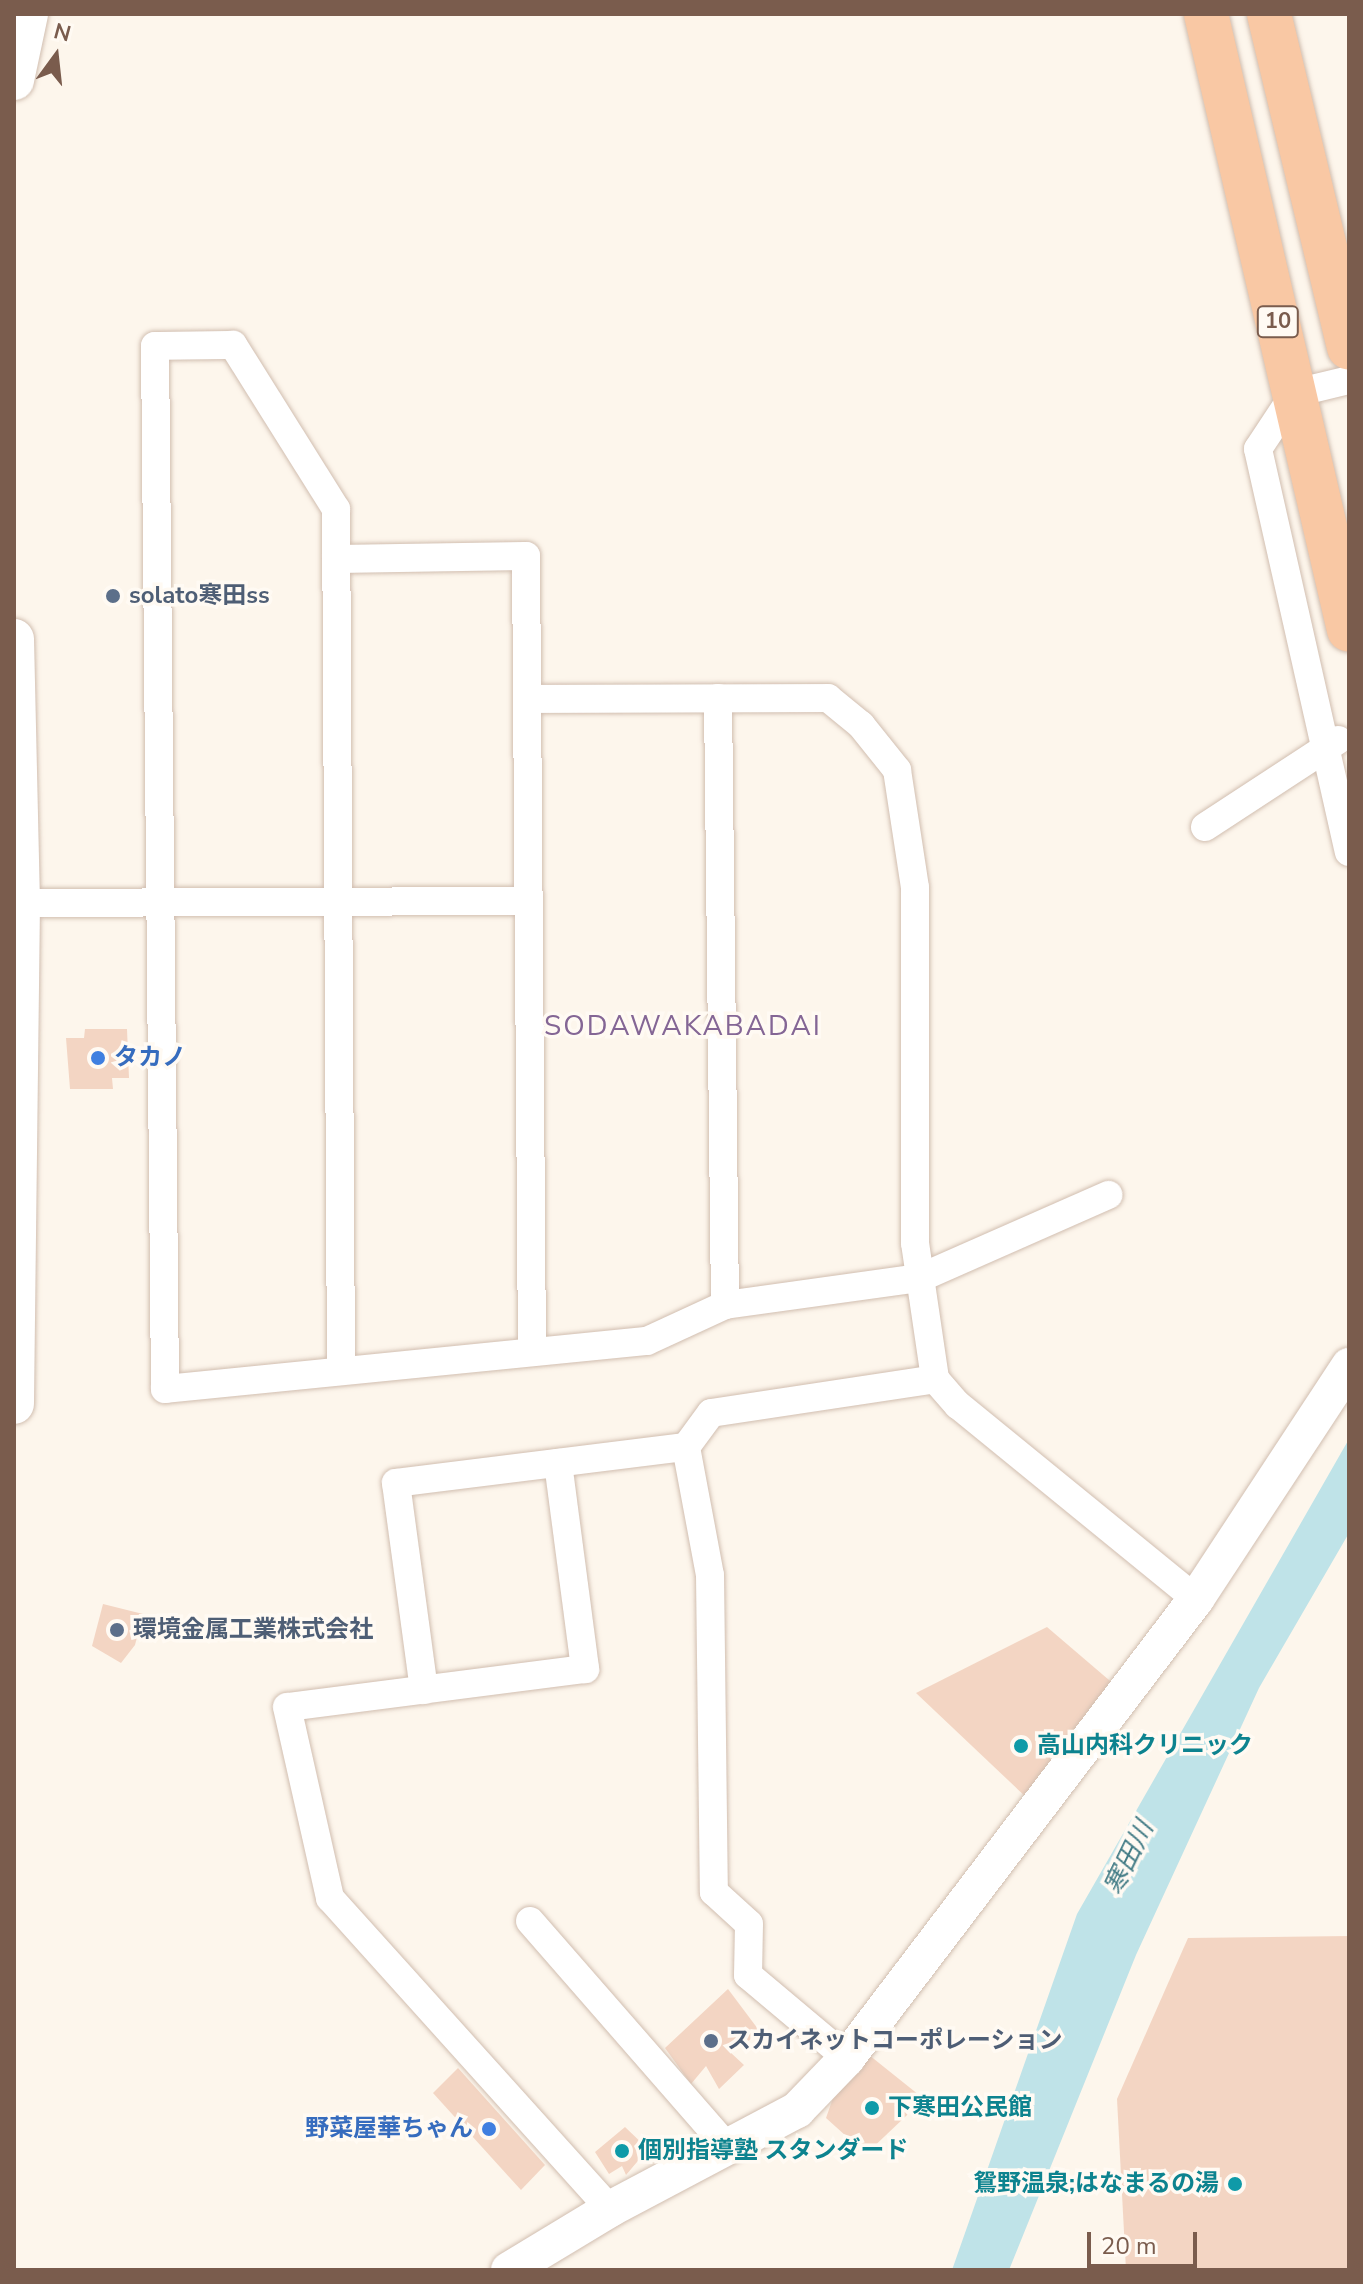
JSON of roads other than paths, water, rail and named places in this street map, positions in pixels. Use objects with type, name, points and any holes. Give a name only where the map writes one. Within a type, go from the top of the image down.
[{"type":"highway","name":"10","points":[[1206,14],[1349,630]]},
{"type":"highway","points":[[1269,14],[1349,348]]},
{"type":"main road","points":[[14,80],[28,14]]},
{"type":"main road","points":[[14,639],[17,903],[14,1404]]},
{"type":"street","points":[[341,1371],[336,509],[233,345],[155,346],[165,1389],[647,1341],[725,1305],[920,1278],[1108,1195]]},
{"type":"street","points":[[1349,380],[1295,393],[1258,449],[1332,744],[1349,852]]},
{"type":"street","points":[[336,559],[526,556],[532,1352]]},
{"type":"street","points":[[718,698],[725,1305]]},
{"type":"street","points":[[528,699],[828,698],[861,725],[897,770],[915,888],[915,1243],[935,1379],[958,1405],[1196,1599]]},
{"type":"street","points":[[1205,827],[1332,744]]},
{"type":"street","points":[[17,903],[529,901]]},
{"type":"street","points":[[509,2270],[610,2209],[797,2110],[847,2058],[1196,1599],[1349,1366]]},
{"type":"street","points":[[424,1690],[396,1483],[686,1447],[711,1413],[935,1379]]},
{"type":"street","points":[[686,1447],[710,1575],[714,1892],[749,1924],[748,1975],[847,2058]]},
{"type":"street","points":[[558,1463],[585,1669],[287,1707],[330,1898],[610,2209]]},
{"type":"street","points":[[530,1921],[728,2148]]},
{"type":"water","name":"寒田川","points":[[1349,1439],[1349,1533],[1259,1688],[1136,1955],[1009,2270],[952,2270],[1077,1914]]},
{"type":"place","name":"solato寒田ss","points":[[113,596]]},
{"type":"place","name":"タカノ","points":[[98,1058]]},
{"type":"place","name":"環境金属工業株式会社","points":[[117,1630]]},
{"type":"place","name":"高山内科クリニック","points":[[1021,1746]]},
{"type":"place","name":"スカイネットコーポレーション","points":[[711,2041]]},
{"type":"place","name":"下寒田公民館","points":[[872,2108]]},
{"type":"place","name":"野菜屋華ちゃん","points":[[489,2129]]},
{"type":"place","name":"個別指導塾 スタンダード","points":[[622,2151]]},
{"type":"place","name":"鴛野温泉;はなまるの湯","points":[[1235,2184]]},
{"type":"district","name":"SODAWAKABADAI","points":[[683,1026]]}]
